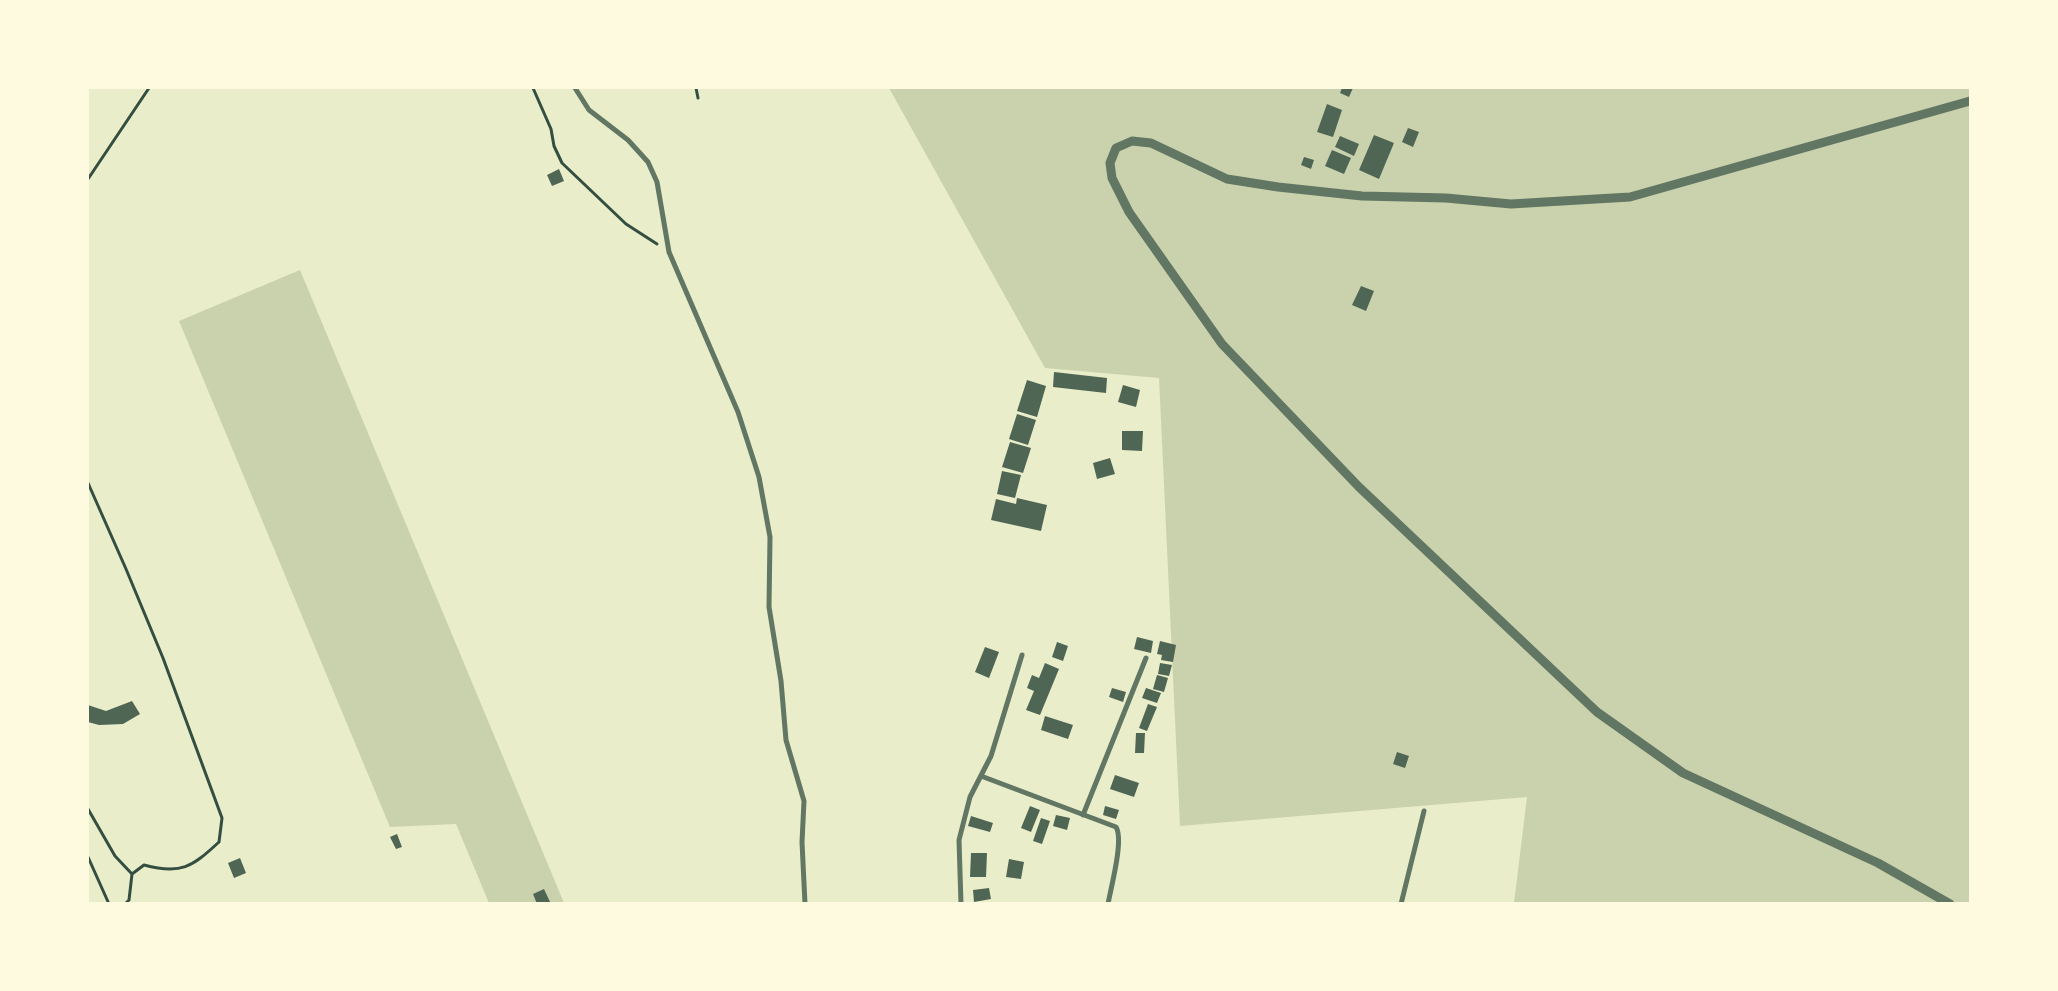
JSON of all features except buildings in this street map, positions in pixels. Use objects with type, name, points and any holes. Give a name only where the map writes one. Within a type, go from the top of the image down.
[{"type":"street","points":[[575,88],[589,110],[628,140],[648,162],[657,182],[669,252],[738,412],[760,477],[770,537],[769,607],[781,682],[786,740],[804,801],[802,842],[805,904]]},
{"type":"street","points":[[1950,904],[1878,863],[1683,773],[1598,712],[1359,487],[1222,344],[1129,212],[1112,178],[1110,163],[1116,148],[1132,141],[1151,143],[1226,179],[1278,187],[1362,196],[1446,198],[1511,204],[1630,197],[1970,101]]},
{"type":"street","points":[[961,904],[959,840],[970,797],[991,756],[1022,654]]},
{"type":"street","points":[[1083,815],[1146,658]]},
{"type":"street","points":[[980,776],[1116,826],[1120,832],[1108,904]]},
{"type":"street","points":[[1401,904],[1424,811]]},
{"type":"path","points":[[88,179],[149,88]]},
{"type":"path","points":[[532,88],[551,129],[554,146],[562,163],[626,224],[669,252]]},
{"type":"path","points":[[696,88],[698,98]]},
{"type":"path","points":[[88,483],[163,658],[222,818],[219,842],[203,857],[185,867],[164,870],[144,865],[132,874],[129,900],[125,904]]},
{"type":"path","points":[[88,809],[115,856],[132,874]]},
{"type":"path","points":[[88,857],[109,904]]},
{"type":"green space","points":[[889,88],[1970,88],[1970,903],[1514,903],[1527,797],[1180,826],[1159,378],[1045,368]]},
{"type":"green space","points":[[300,270],[564,903],[489,903],[456,824],[390,827],[179,321]]}]
